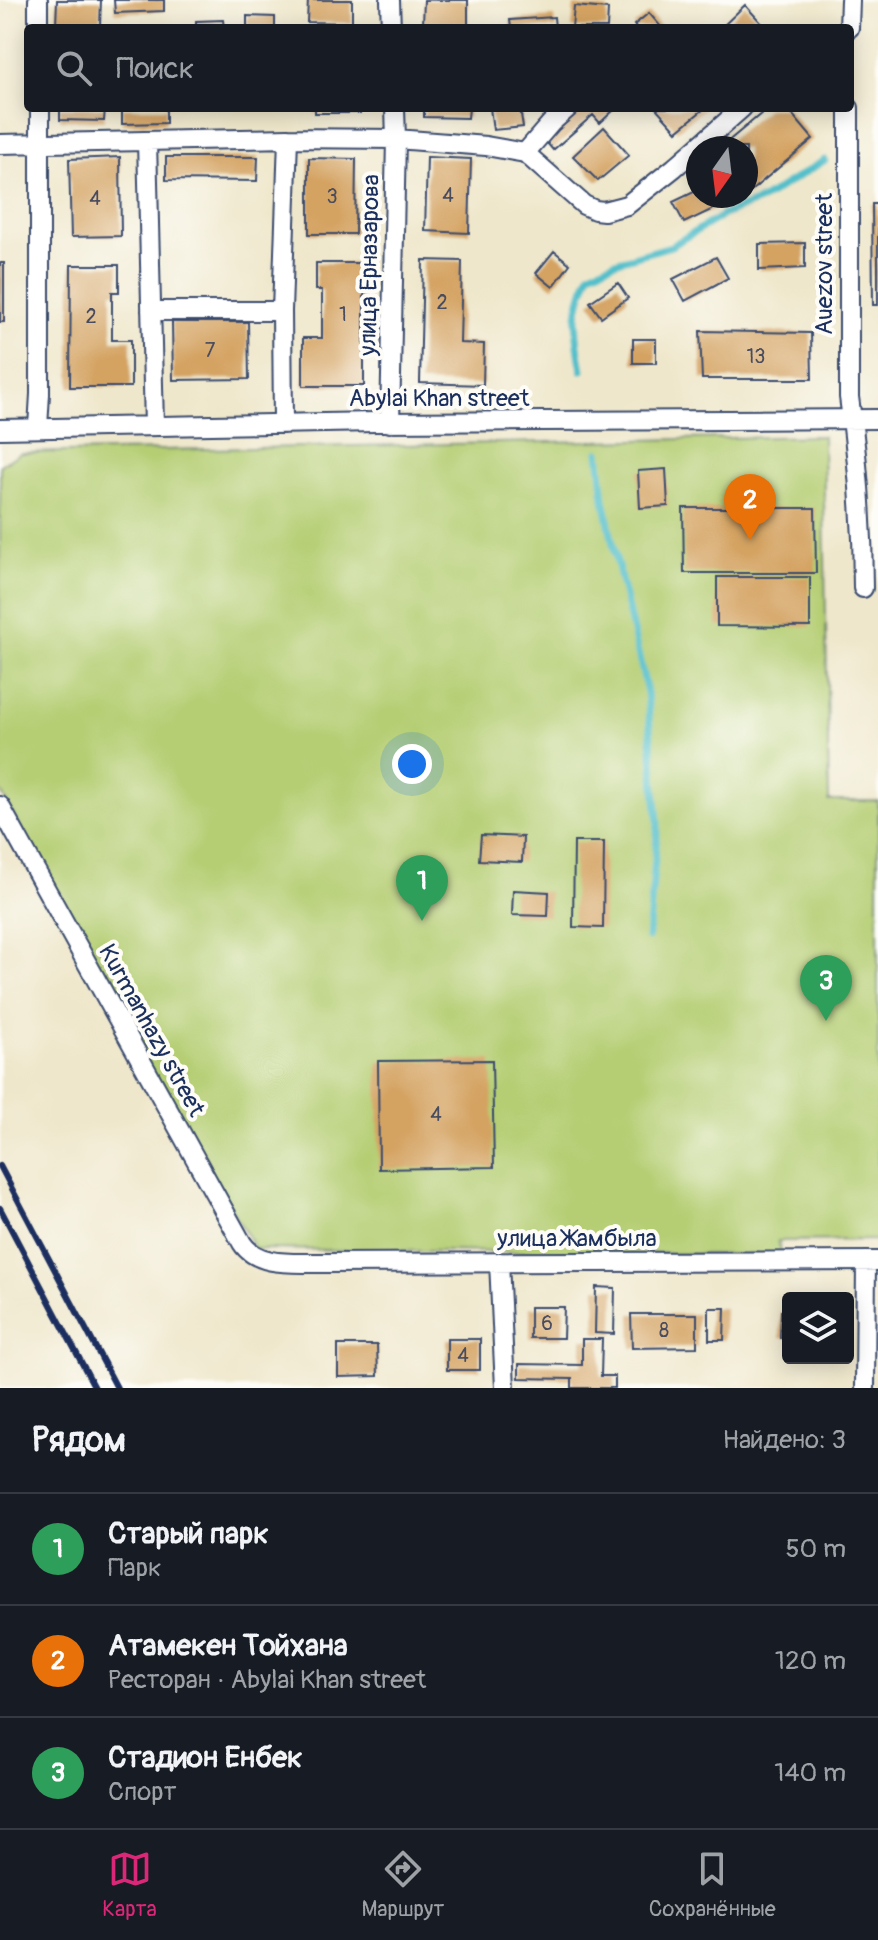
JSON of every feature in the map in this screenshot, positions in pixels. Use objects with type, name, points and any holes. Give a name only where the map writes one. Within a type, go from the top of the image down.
[{"type":"street","points":[[38,0],[38,24]]},
{"type":"street","points":[[390,0],[391,24]]},
{"type":"street","points":[[38,427],[40,112]]},
{"type":"street","name":"улица Ерназарова","points":[[390,423],[395,112]]},
{"type":"street","points":[[525,153],[563,112]]},
{"type":"street","points":[[0,144],[288,138],[396,139],[486,146],[525,153],[584,205],[604,211],[627,205],[737,112]]},
{"type":"street","name":"Auezov street","points":[[849,112],[849,397],[863,531],[863,588]]},
{"type":"street","points":[[283,424],[282,311],[288,138]]},
{"type":"street","points":[[147,141],[154,426]]},
{"type":"street","points":[[151,311],[282,311]]},
{"type":"street","name":"Abylai Khan street","points":[[0,429],[878,419]]},
{"type":"street","name":"Kurmanhazy street","points":[[0,806],[242,1243],[261,1259],[276,1261]]},
{"type":"street","name":"улица Жамбыла","points":[[276,1261],[872,1261]]},
{"type":"street","points":[[865,1388],[872,1261]]},
{"type":"street","points":[[499,1262],[505,1388]]},
{"type":"green space","points":[[823,436],[829,801],[878,801],[878,1240],[778,1241],[782,1255],[255,1249],[133,1040],[0,790],[0,465],[21,453]]},
{"type":"building","points":[[57,0],[101,0],[100,24],[56,24]]},
{"type":"building","points":[[114,0],[164,0],[164,11],[115,13]]},
{"type":"building","points":[[308,0],[352,0],[352,23],[307,22]]},
{"type":"building","points":[[424,0],[468,0],[468,24],[423,24]]},
{"type":"building","points":[[745,5],[762,24],[725,24]]},
{"type":"building","points":[[574,6],[608,9],[607,24],[572,24]]},
{"type":"building","points":[[649,13],[659,24],[635,24]]},
{"type":"building","points":[[247,16],[275,17],[275,24],[247,24]]},
{"type":"building","points":[[554,17],[555,24],[510,24],[510,20]]},
{"type":"building","points":[[223,20],[224,24],[196,24],[196,21]]},
{"type":"building","points":[[60,112],[105,112],[104,121],[60,120]]},
{"type":"building","points":[[122,112],[166,112],[166,123],[122,124]]},
{"type":"building","points":[[315,112],[360,112],[360,113]]},
{"type":"building","points":[[424,112],[469,112],[468,118],[424,117]]},
{"type":"building","points":[[491,112],[521,112],[523,127],[493,130]]},
{"type":"building","points":[[571,112],[612,112],[600,123],[593,115],[553,150],[542,137]]},
{"type":"building","points":[[660,112],[700,112],[677,131]]},
{"type":"building","points":[[763,112],[790,112],[813,139],[758,185],[758,136],[734,136]]},
{"type":"building","points":[[604,127],[629,155],[598,181],[573,156]]},
{"type":"building","points":[[120,157],[121,236],[71,237],[69,159]]},
{"type":"building","points":[[166,157],[258,157],[257,181],[166,180]]},
{"type":"building","points":[[427,157],[471,159],[469,233],[425,231]]},
{"type":"building","points":[[309,158],[356,159],[355,234],[309,234]]},
{"type":"building","points":[[686,196],[686,208],[715,208],[684,223],[673,202]]},
{"type":"building","points":[[872,204],[878,204],[878,305],[873,305]]},
{"type":"building","points":[[805,243],[805,268],[759,270],[759,244]]},
{"type":"building","points":[[554,251],[570,264],[553,287],[536,273]]},
{"type":"building","points":[[716,257],[728,278],[685,301],[673,279]]},
{"type":"building","points":[[423,260],[462,261],[460,343],[484,344],[483,385],[420,383]]},
{"type":"building","points":[[0,263],[4,263],[4,322],[0,322]]},
{"type":"building","points":[[316,263],[364,263],[364,386],[303,386],[303,338],[322,338],[322,290],[316,290]]},
{"type":"building","points":[[71,265],[119,265],[119,292],[112,292],[112,340],[131,340],[131,387],[70,387]]},
{"type":"building","points":[[618,283],[628,298],[601,317],[590,302]]},
{"type":"building","points":[[172,322],[248,322],[249,379],[173,380]]},
{"type":"building","points":[[700,331],[811,333],[812,379],[702,379]]},
{"type":"building","points":[[633,339],[656,339],[656,363],[633,363]]},
{"type":"building","points":[[666,469],[668,506],[640,508],[638,471]]},
{"type":"building","points":[[683,508],[815,508],[816,573],[684,573]]},
{"type":"building","points":[[717,577],[810,577],[810,627],[717,626]]},
{"type":"building","points":[[481,835],[523,837],[522,862],[479,860]]},
{"type":"building","points":[[574,842],[604,842],[603,928],[573,927]]},
{"type":"building","points":[[513,890],[549,892],[548,916],[512,915]]},
{"type":"building","points":[[492,1060],[494,1167],[379,1169],[378,1061]]},
{"type":"building","points":[[596,1287],[615,1288],[614,1334],[595,1333]]},
{"type":"building","points":[[530,1307],[564,1307],[563,1338],[530,1338]]},
{"type":"building","points":[[709,1308],[725,1308],[724,1340],[709,1340]]},
{"type":"building","points":[[781,1311],[782,1311],[782,1338]]},
{"type":"building","points":[[631,1314],[697,1314],[697,1347],[632,1348]]},
{"type":"building","points":[[447,1339],[480,1339],[480,1370],[447,1370]]},
{"type":"building","points":[[582,1339],[602,1339],[601,1376],[615,1376],[615,1388],[572,1388],[572,1379],[519,1378],[519,1364],[582,1365]]},
{"type":"building","points":[[338,1345],[377,1345],[378,1376],[338,1377]]},
{"type":"waterway","points":[[582,370],[577,321],[580,299],[590,273],[615,262],[671,246],[725,214],[761,200],[825,160]]},
{"type":"waterway","points":[[599,452],[604,499],[647,692],[658,823],[648,938]]},
{"type":"railway","points":[[0,1166],[117,1388]]},
{"type":"railway","points":[[0,1208],[95,1388]]},
{"type":"place","name":"Атамекен Тойхана","points":[[750,540]]},
{"type":"place","name":"Старый парк","points":[[422,921]]},
{"type":"place","name":"Стадион Енбек","points":[[826,1021]]}]
